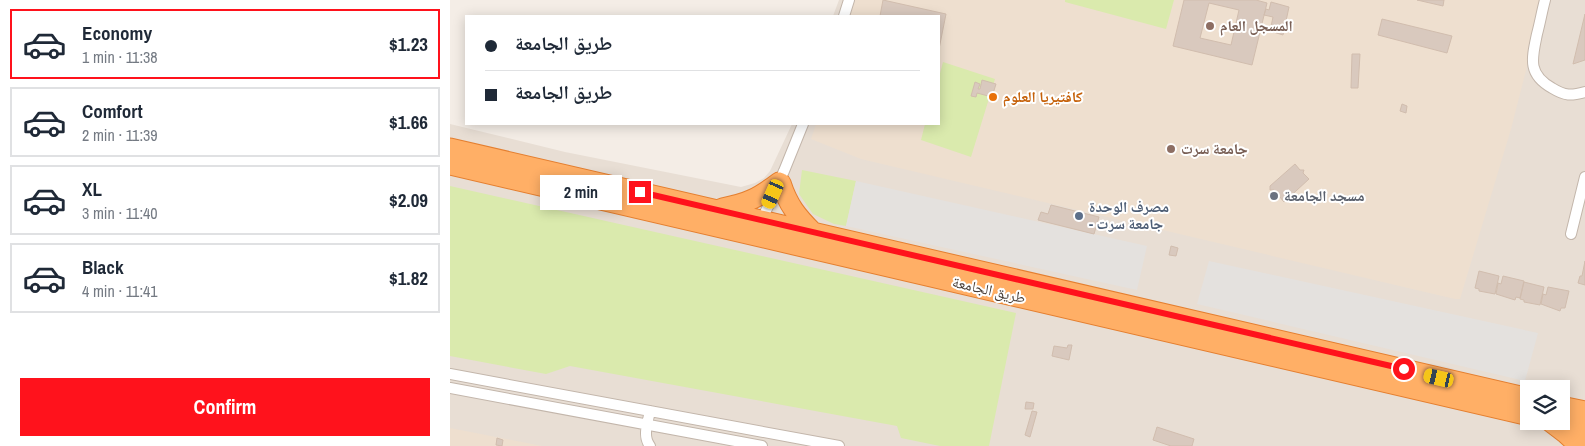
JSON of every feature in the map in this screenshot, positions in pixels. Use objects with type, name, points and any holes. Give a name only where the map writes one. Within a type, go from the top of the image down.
[{"type":"highway","name":"طريق الجامعة","points":[[450,148],[716,209],[763,229],[814,232],[1520,396]]},
{"type":"highway","name":"طريق الجامعة","points":[[450,165],[763,229],[1520,414]]},
{"type":"highway","points":[[716,209],[750,202],[760,197],[781,178],[786,198],[792,208],[814,232]]},
{"type":"highway","points":[[1570,408],[1585,411]]},
{"type":"highway","points":[[1570,426],[1585,429]]},
{"type":"highway","points":[[1561,430],[1579,446]]},
{"type":"street","points":[[844,15],[850,0]]},
{"type":"street","points":[[1545,0],[1532,58],[1534,68],[1540,80],[1561,94],[1573,96],[1585,92]]},
{"type":"street","points":[[763,229],[803,125]]},
{"type":"street","points":[[1571,234],[1585,177]]},
{"type":"street","points":[[450,374],[839,446]]},
{"type":"street","points":[[450,388],[762,446]]},
{"type":"street","points":[[650,411],[646,441],[650,446]]},
{"type":"shaded area","points":[[839,0],[1585,0],[1585,446],[450,446],[450,124],[565,152],[741,187],[764,178],[770,171],[792,125],[940,125],[940,15],[833,15]]},
{"type":"shaded area","name":"جامعة سرت","points":[[855,0],[1544,0],[1511,129],[1460,299],[861,159],[811,139],[816,125],[940,125],[940,15],[850,15]]},
{"type":"shaded area","points":[[856,181],[1147,246],[1137,290],[846,226]]},
{"type":"shaded area","points":[[1209,261],[1538,333],[1525,380],[1521,380],[1197,304]]},
{"type":"shaded area","points":[[450,428],[542,446],[450,446]]},
{"type":"green space","points":[[1065,0],[1174,0],[1166,29],[1065,2]]},
{"type":"green space","points":[[943,62],[995,79],[971,157],[921,140],[925,125],[940,125],[940,73]]},
{"type":"green space","points":[[802,170],[856,181],[846,226],[834,224],[813,214],[799,194]]},
{"type":"green space","points":[[450,186],[1016,313],[989,446],[940,446],[901,438],[897,426],[570,366],[546,374],[450,356]]},
{"type":"building","points":[[883,0],[946,14],[940,44],[940,15],[880,15]]},
{"type":"building","points":[[1184,0],[1256,0],[1267,3],[1252,65],[1173,46]],"holes":[[[1209,3],[1239,10],[1231,45],[1200,38]]]},
{"type":"building","points":[[1417,0],[1444,0],[1443,6]]},
{"type":"building","points":[[1271,2],[1289,7],[1283,35],[1270,31],[1273,17],[1264,15],[1266,9],[1269,10]]},
{"type":"building","points":[[1585,14],[1585,60],[1573,64]]},
{"type":"building","points":[[1382,19],[1452,36],[1447,53],[1378,35]]},
{"type":"building","points":[[1352,54],[1360,54],[1358,88],[1351,88]]},
{"type":"building","points":[[982,80],[996,84],[992,97],[977,93],[976,97],[971,96],[975,82],[980,84],[978,89],[980,89]]},
{"type":"building","points":[[1402,104],[1407,106],[1406,113],[1400,111]]},
{"type":"building","points":[[1295,164],[1300,170],[1304,170],[1303,173],[1309,179],[1284,202],[1274,190],[1270,190],[1270,186]]},
{"type":"building","points":[[1051,205],[1099,217],[1094,234],[1038,220],[1041,212],[1048,214]]},
{"type":"building","points":[[1171,246],[1178,248],[1176,256],[1169,255]]},
{"type":"building","points":[[1585,261],[1585,285],[1578,283],[1580,276],[1582,276]]},
{"type":"building","points":[[1479,271],[1499,276],[1495,294],[1479,291],[1479,289],[1475,288]]},
{"type":"building","points":[[1503,276],[1524,281],[1520,298],[1516,297],[1515,300],[1496,294],[1498,283],[1501,284]]},
{"type":"building","points":[[1524,282],[1544,287],[1540,305],[1524,302],[1524,300],[1520,299]]},
{"type":"building","points":[[1548,287],[1569,291],[1565,308],[1561,308],[1560,311],[1541,304],[1543,294],[1546,295]]},
{"type":"building","points":[[1068,345],[1072,345],[1069,360],[1052,356],[1054,346],[1067,348]]},
{"type":"building","points":[[1026,402],[1034,403],[1033,409],[1025,409]]},
{"type":"building","points":[[1032,411],[1037,412],[1030,437],[1025,435]]},
{"type":"building","points":[[1157,427],[1194,439],[1192,446],[1171,446],[1153,440]]},
{"type":"building","points":[[497,438],[503,440],[502,446],[496,445]]},
{"type":"place","name":"المسجل العام","points":[[1210,26]]},
{"type":"place","name":"كافتيريا العلوم","points":[[993,97]]},
{"type":"place","name":"جامعة سرت","points":[[1171,149]]},
{"type":"place","name":"مسجد الجامعة","points":[[1274,196]]},
{"type":"place","name":"مصرف الوحدة - جامعة سرت","points":[[1079,216]]},
{"type":"route","points":[[640,192],[1404,369]]}]
